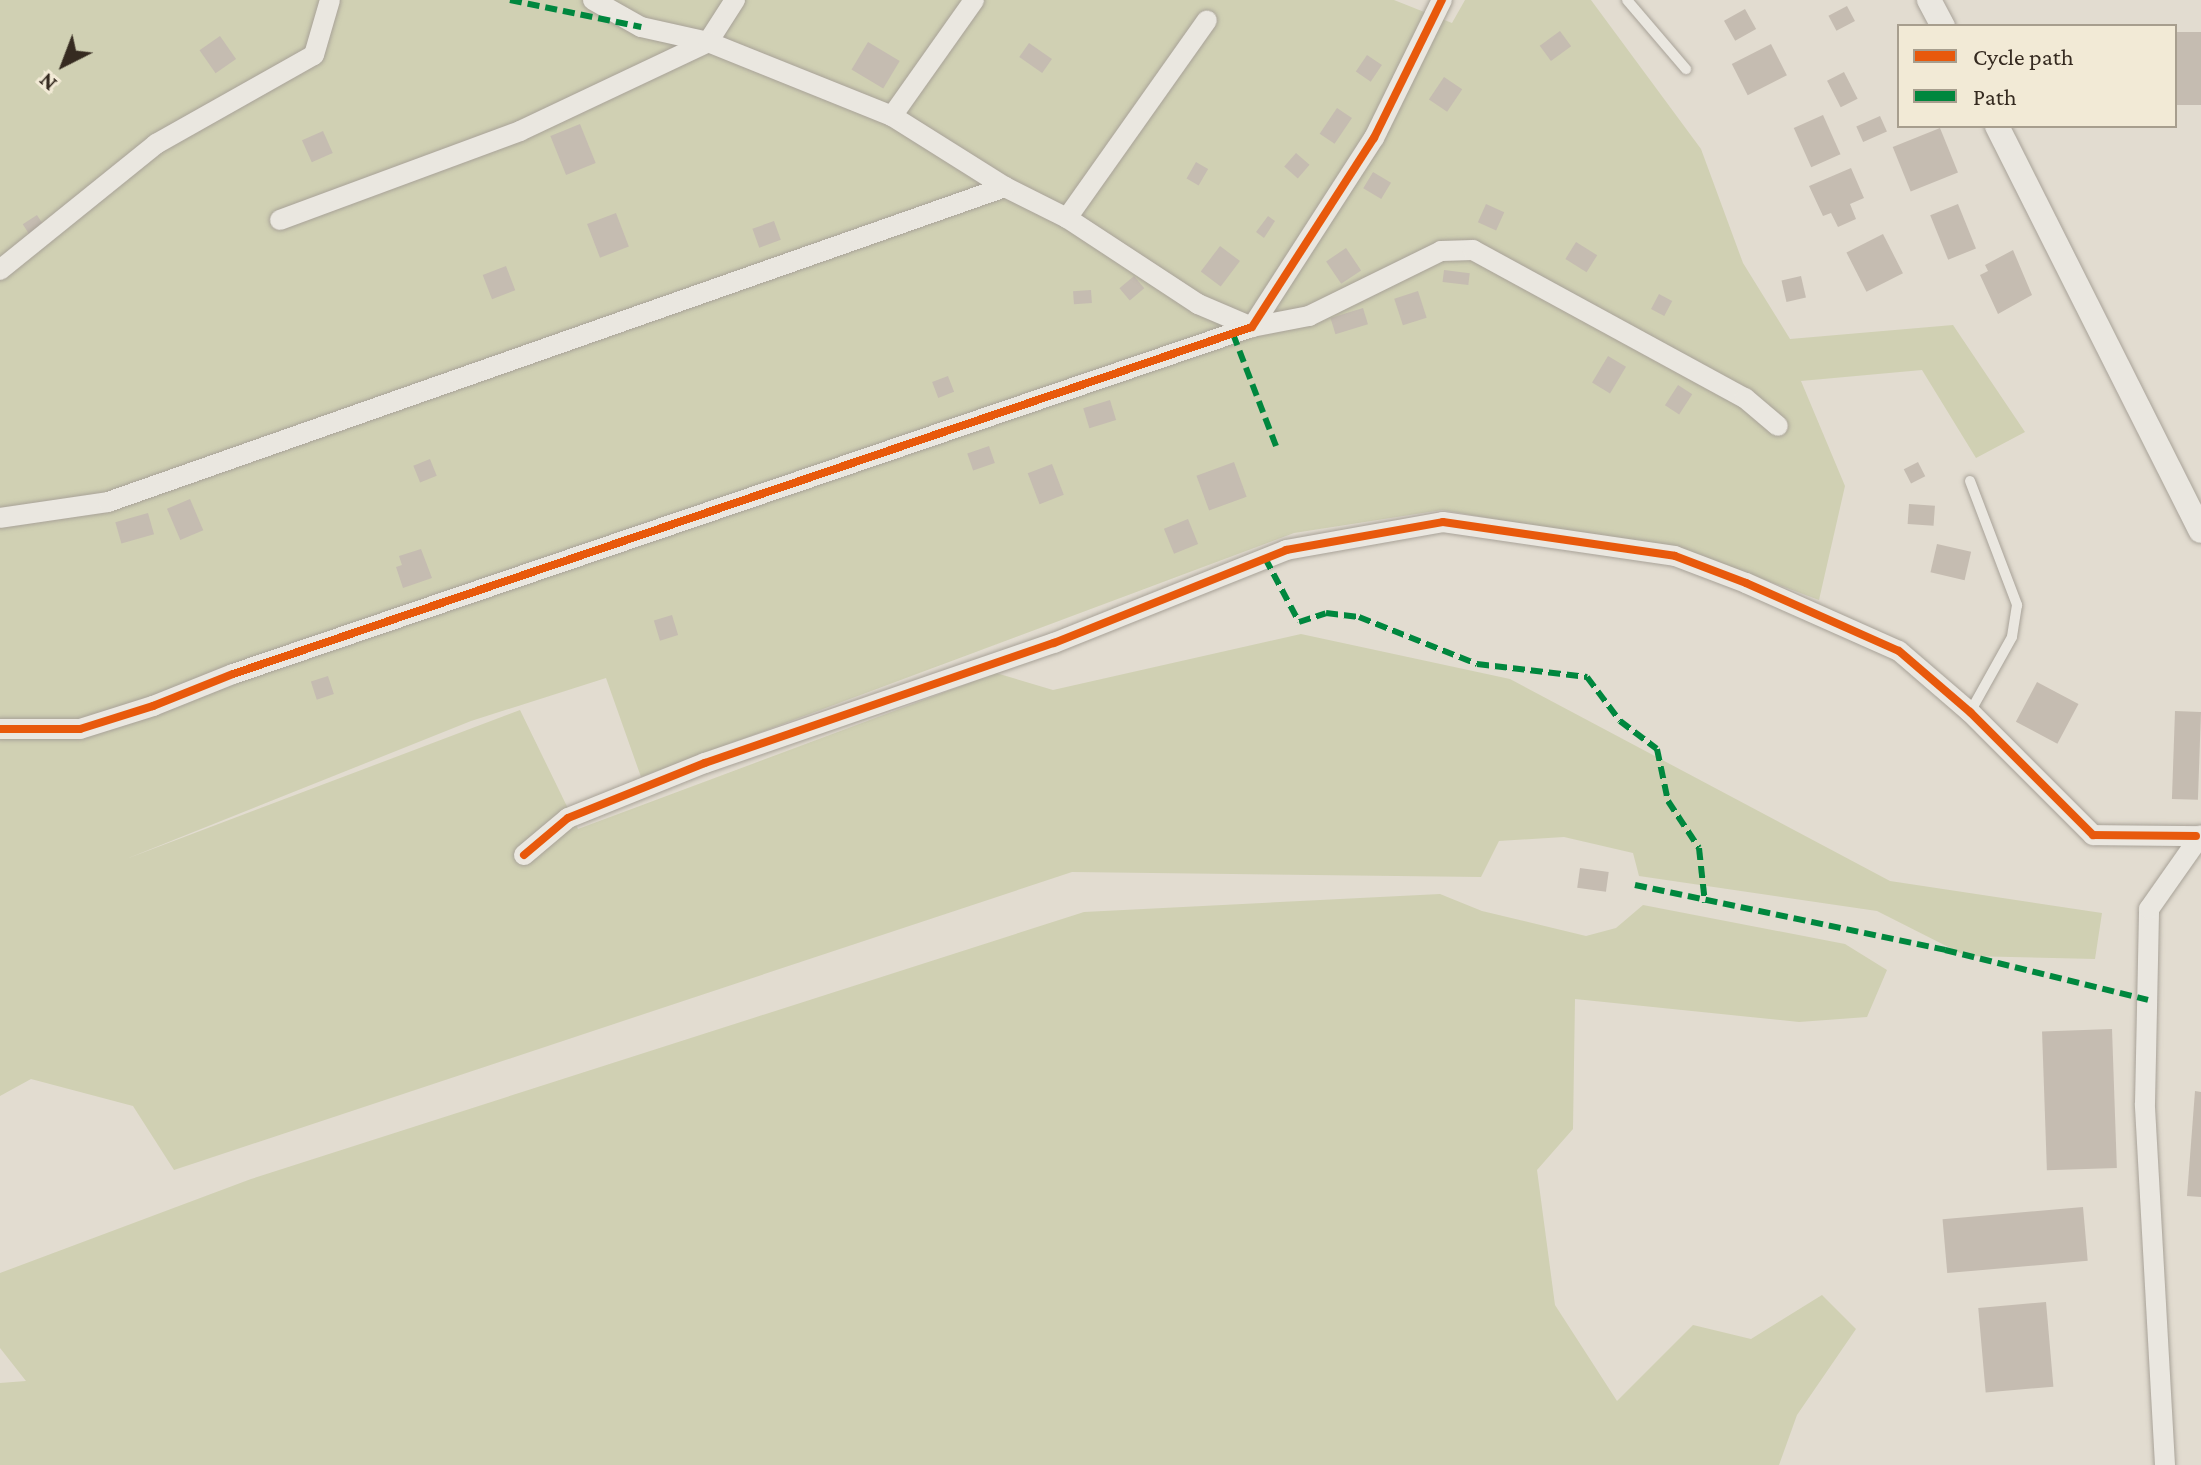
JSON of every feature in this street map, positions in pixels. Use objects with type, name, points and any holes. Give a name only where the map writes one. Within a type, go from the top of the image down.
[{"type":"street","points":[[0,270],[156,144],[314,55],[330,0]]},
{"type":"street","points":[[593,0],[641,27],[708,42],[892,116],[1005,187],[1067,218],[1198,304],[1252,327]]},
{"type":"street","points":[[280,220],[520,131],[708,42],[735,0]]},
{"type":"street","points":[[892,116],[974,0]]},
{"type":"street","points":[[1252,327],[1374,138],[1442,0]]},
{"type":"street","points":[[1929,0],[1942,24]]},
{"type":"street","points":[[1067,218],[1207,20]]},
{"type":"street","points":[[1998,128],[2201,531]]},
{"type":"street","points":[[0,518],[108,502],[1005,187]]},
{"type":"street","points":[[0,729],[80,729],[153,706],[233,674],[1252,327],[1309,316],[1441,251],[1473,250],[1745,398],[1778,426]]},
{"type":"street","points":[[524,855],[568,818],[691,769],[1054,643],[1286,550],[1443,522],[1675,556],[1899,651],[1970,712],[2093,835],[2199,836]]},
{"type":"street","points":[[2165,1465],[2145,1104],[2149,909],[2199,836]]},
{"type":"lane","points":[[1627,0],[1686,69]]},
{"type":"lane","points":[[1970,481],[2017,605],[2012,637],[1970,712]]},
{"type":"green space","points":[[0,0],[1394,0],[1452,23],[1465,0],[1591,0],[1701,149],[1743,263],[1790,339],[1953,325],[2025,432],[1976,458],[1922,370],[1801,381],[1845,486],[1819,600],[1696,554],[1442,510],[1294,533],[641,777],[606,678],[471,721],[126,859],[520,710],[578,829],[996,673],[1053,690],[1301,634],[1510,679],[1890,881],[2102,913],[2095,959],[1966,956],[1877,911],[1639,876],[1633,853],[1564,837],[1499,841],[1481,877],[1072,872],[174,1170],[133,1106],[31,1079],[0,1096]]},
{"type":"green space","points":[[1440,894],[1482,911],[1586,936],[1616,928],[1643,905],[1845,944],[1887,970],[1867,1017],[1799,1022],[1575,999],[1573,1129],[1537,1170],[1555,1305],[1617,1401],[1693,1325],[1751,1339],[1822,1295],[1856,1329],[1797,1415],[1779,1465],[0,1465],[0,1383],[26,1381],[0,1348],[0,1273],[251,1179],[1084,912]]},
{"type":"building","points":[[1847,6],[1855,21],[1836,31],[1828,16]]},
{"type":"building","points":[[1745,9],[1756,29],[1735,41],[1724,21]]},
{"type":"building","points":[[1560,31],[1571,46],[1551,61],[1540,46]]},
{"type":"building","points":[[2177,32],[2201,32],[2201,105],[2177,105]]},
{"type":"building","points":[[220,36],[236,59],[216,73],[200,50]]},
{"type":"building","points":[[868,42],[900,61],[883,88],[852,69]]},
{"type":"building","points":[[1029,43],[1052,59],[1042,73],[1019,57]]},
{"type":"building","points":[[1771,44],[1787,75],[1748,95],[1732,64]]},
{"type":"building","points":[[1367,55],[1382,65],[1371,82],[1356,72]]},
{"type":"building","points":[[1844,72],[1858,99],[1841,107],[1827,81]]},
{"type":"building","points":[[1444,77],[1462,89],[1447,112],[1429,99]]},
{"type":"building","points":[[1337,108],[1352,118],[1335,144],[1320,134]]},
{"type":"building","points":[[1823,115],[1840,154],[1811,167],[1794,128]]},
{"type":"building","points":[[1880,116],[1887,132],[1863,142],[1856,127]]},
{"type":"building","points":[[580,124],[596,163],[566,175],[550,136]]},
{"type":"building","points":[[1940,128],[1958,173],[1911,192],[1893,147]]},
{"type":"building","points":[[323,131],[333,153],[312,162],[302,140]]},
{"type":"building","points":[[1296,153],[1310,165],[1298,178],[1284,167]]},
{"type":"building","points":[[1196,162],[1208,169],[1199,185],[1186,178]]},
{"type":"building","points":[[1851,168],[1864,198],[1850,204],[1856,219],[1838,227],[1831,213],[1823,216],[1809,186]]},
{"type":"building","points":[[1373,172],[1391,183],[1381,199],[1363,188]]},
{"type":"building","points":[[1486,204],[1504,212],[1496,230],[1478,222]]},
{"type":"building","points":[[1958,204],[1976,249],[1948,260],[1930,215]]},
{"type":"building","points":[[616,213],[629,247],[600,258],[587,224]]},
{"type":"building","points":[[37,215],[46,229],[32,239],[23,224]]},
{"type":"building","points":[[1268,216],[1275,221],[1264,238],[1256,232]]},
{"type":"building","points":[[774,221],[781,240],[759,248],[752,229]]},
{"type":"building","points":[[1883,234],[1903,273],[1866,292],[1846,253]]},
{"type":"building","points":[[1576,242],[1597,255],[1587,272],[1565,259]]},
{"type":"building","points":[[1220,246],[1240,261],[1221,287],[1201,272]]},
{"type":"building","points":[[1346,248],[1361,270],[1341,284],[1326,261]]},
{"type":"building","points":[[2013,250],[2032,295],[1998,314],[1980,275],[1988,271],[1985,265]]},
{"type":"building","points":[[506,266],[515,290],[492,299],[483,275]]},
{"type":"building","points":[[1444,270],[1470,273],[1468,285],[1443,282]]},
{"type":"building","points":[[1134,276],[1144,288],[1130,300],[1119,288]]},
{"type":"building","points":[[1801,276],[1806,297],[1786,302],[1782,280]]},
{"type":"building","points":[[1091,290],[1092,303],[1074,304],[1073,291]]},
{"type":"building","points":[[1418,291],[1427,318],[1403,325],[1394,299]]},
{"type":"building","points":[[1659,294],[1672,301],[1664,316],[1651,309]]},
{"type":"building","points":[[1363,308],[1368,324],[1335,334],[1330,318]]},
{"type":"building","points":[[1608,356],[1626,367],[1610,393],[1592,383]]},
{"type":"building","points":[[948,376],[954,392],[938,398],[932,382]]},
{"type":"building","points":[[1678,385],[1692,394],[1679,414],[1665,405]]},
{"type":"building","points":[[1110,400],[1116,420],[1089,428],[1083,408]]},
{"type":"building","points":[[989,446],[995,463],[973,471],[967,453]]},
{"type":"building","points":[[430,459],[437,476],[420,482],[413,466]]},
{"type":"building","points":[[1234,462],[1247,497],[1209,510],[1196,476]]},
{"type":"building","points":[[1918,462],[1925,476],[1911,484],[1904,469]]},
{"type":"building","points":[[1052,464],[1064,495],[1040,504],[1028,473]]},
{"type":"building","points":[[190,499],[203,530],[180,540],[167,509]]},
{"type":"building","points":[[1909,504],[1935,506],[1934,526],[1908,524]]},
{"type":"building","points":[[148,513],[154,534],[121,544],[115,522]]},
{"type":"building","points":[[1188,519],[1198,544],[1174,554],[1164,529]]},
{"type":"building","points":[[1937,544],[1971,552],[1965,580],[1930,572]]},
{"type":"building","points":[[421,549],[432,578],[403,588],[396,567],[402,565],[399,556]]},
{"type":"building","points":[[672,615],[678,635],[660,641],[654,621]]},
{"type":"building","points":[[328,676],[334,694],[317,700],[311,682]]},
{"type":"building","points":[[2037,682],[2078,704],[2057,744],[2016,722]]},
{"type":"building","points":[[2175,711],[2201,712],[2198,800],[2172,799]]},
{"type":"building","points":[[1580,868],[1609,872],[1606,892],[1577,888]]},
{"type":"building","points":[[2112,1029],[2117,1168],[2047,1170],[2042,1031]]},
{"type":"building","points":[[2195,1091],[2201,1092],[2201,1197],[2187,1196]]},
{"type":"building","points":[[2083,1207],[2088,1261],[1947,1273],[1943,1219]]},
{"type":"building","points":[[2046,1302],[2053,1387],[1986,1393],[1978,1308]]},
{"type":"marked path","points":[[510,0],[641,27]]},
{"type":"marked path","points":[[1233,334],[1276,446]]},
{"type":"marked path","points":[[1265,558],[1299,622],[1326,613],[1359,617],[1477,664],[1587,677],[1620,721],[1657,749],[1668,801],[1699,848],[1705,903]]},
{"type":"marked path","points":[[1635,885],[1945,950],[2148,1000]]},
{"type":"cycle path","points":[[0,729],[80,729],[153,706],[233,674],[1252,327],[1374,138],[1442,0]]},
{"type":"cycle path","points":[[524,855],[568,818],[705,763],[1054,643],[1286,550],[1443,522],[1675,556],[1746,583],[1899,651],[1970,712],[2093,835],[2196,836]]}]
